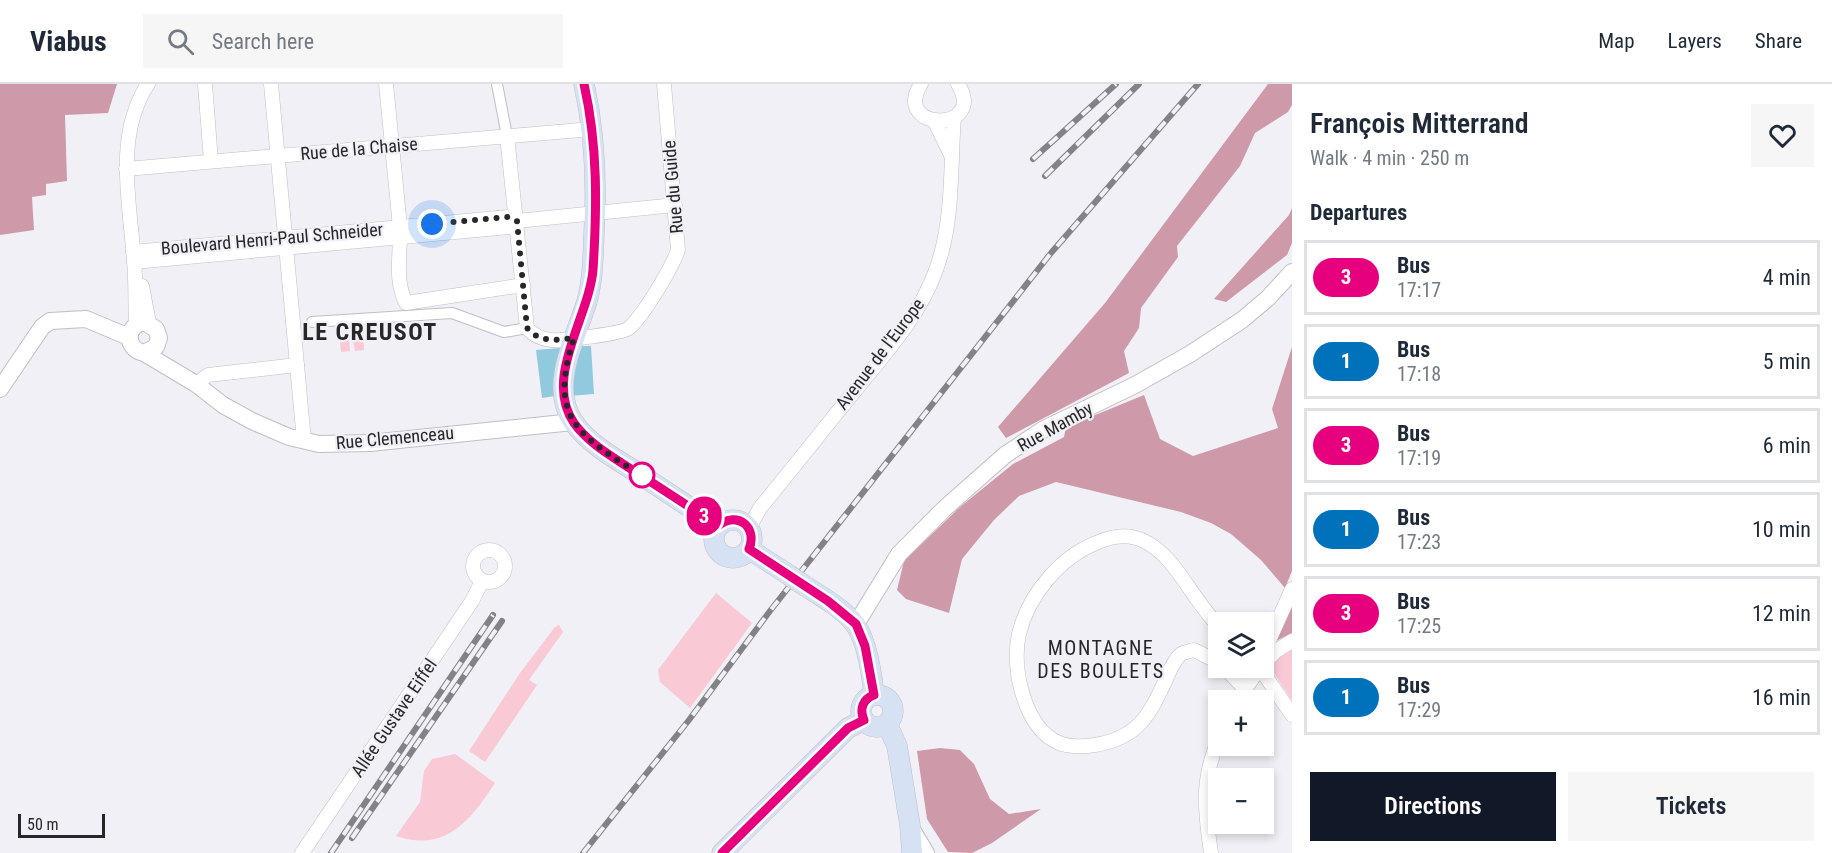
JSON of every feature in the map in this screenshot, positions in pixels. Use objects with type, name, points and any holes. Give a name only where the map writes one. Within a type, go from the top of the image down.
[{"type":"main road","points":[[584,84],[592,129],[596,213],[592,273],[568,358],[563,391],[566,406],[573,422],[606,452],[718,526]]},
{"type":"main road","points":[[734,519],[745,524],[752,538],[753,552],[734,558],[723,556],[715,548],[713,542],[718,526],[734,519]]},
{"type":"main road","points":[[753,552],[828,601],[856,624],[865,646],[874,695]]},
{"type":"main road","points":[[874,695],[885,697],[892,704],[893,715],[888,724],[878,727],[868,724],[862,716],[862,705],[874,695]]},
{"type":"main road","points":[[722,853],[848,728],[864,720]]},
{"type":"main road","points":[[888,724],[897,746],[910,825],[912,853]]},
{"type":"street","name":"Rue Clemenceau","points":[[138,328],[156,329],[159,338],[151,348],[140,352],[132,346],[138,328],[141,280],[134,257],[126,169],[129,137],[148,84]]},
{"type":"street","points":[[205,84],[211,161]]},
{"type":"street","points":[[271,84],[304,441]]},
{"type":"street","points":[[386,84],[400,232],[398,255],[401,294],[407,310]]},
{"type":"street","points":[[407,310],[452,313],[504,332],[527,328],[507,136],[497,84]]},
{"type":"street","name":"Rue du Guide","points":[[527,328],[534,336],[552,340],[624,331],[637,318],[675,261],[679,240],[664,84]]},
{"type":"street","name":"Avenue de l'Europe","points":[[921,84],[916,93],[917,107],[926,118],[934,122],[951,155]]},
{"type":"street","name":"Avenue de l'Europe","points":[[749,528],[760,508],[895,341],[922,302],[936,270],[945,239],[950,208],[954,117],[959,112],[963,99],[958,84]]},
{"type":"street","points":[[934,122],[954,117]]},
{"type":"street","name":"Rue de la Chaise","points":[[126,169],[592,129]]},
{"type":"street","name":"Boulevard Henri-Paul Schneider","points":[[134,257],[400,232],[508,217],[517,221],[675,205]]},
{"type":"street","name":"Rue Mamby","points":[[856,624],[899,554],[945,508],[1005,455],[1044,429],[1135,385],[1190,354],[1242,320],[1268,298],[1292,272]]},
{"type":"street","points":[[312,322],[407,310],[523,285]]},
{"type":"street","points":[[0,389],[42,327],[50,321],[89,319],[113,332],[138,328]]},
{"type":"street","name":"Rue Clemenceau","points":[[151,348],[223,405],[274,432],[320,444],[349,444],[573,422]]},
{"type":"street","points":[[196,384],[208,375],[297,365]]},
{"type":"street","points":[[1208,613],[1168,557],[1143,540],[1124,535],[1106,538],[1070,557],[1042,585],[1024,618],[1018,642],[1017,669],[1022,692],[1035,722],[1048,737],[1067,745],[1079,746],[1109,742],[1130,733],[1144,720],[1157,700],[1172,665],[1181,654],[1194,650],[1208,657]]},
{"type":"street","name":"Allée Gustave Eiffel","points":[[302,853],[472,601],[482,581]]},
{"type":"street","points":[[1274,629],[1292,589]]},
{"type":"street","points":[[1274,653],[1292,641]]},
{"type":"street","points":[[1269,678],[1292,715]]},
{"type":"street","points":[[1211,853],[1205,809],[1209,762],[1212,756]]},
{"type":"street","points":[[910,825],[926,853]]},
{"type":"shaded area","points":[[0,84],[117,84],[108,113],[65,115],[67,181],[46,184],[46,195],[32,197],[34,230],[0,235]]},
{"type":"shaded area","points":[[1268,84],[1292,84],[1292,105],[1288,112],[1255,133],[1240,166],[1177,246],[1178,257],[1141,308],[1139,328],[1124,351],[1129,373],[1006,438],[998,427],[1105,303]]},
{"type":"shaded area","points":[[1292,208],[1292,243],[1287,255],[1226,302],[1214,299],[1289,215]]},
{"type":"shaded area","points":[[359,331],[363,331],[364,350],[355,351],[353,339],[358,336]]},
{"type":"shaded area","points":[[342,332],[344,337],[349,339],[350,351],[341,352],[339,333]]},
{"type":"shaded area","points":[[1292,347],[1292,571],[1285,588],[1261,560],[1231,534],[1211,523],[1181,512],[1056,482],[1019,496],[994,520],[962,559],[949,613],[906,599],[897,590],[904,561],[960,507],[1013,464],[1064,437],[1066,427],[1144,395],[1160,439],[1193,456],[1278,428],[1272,409]]},
{"type":"shaded area","points":[[716,593],[752,623],[690,708],[660,682],[658,670]]},
{"type":"shaded area","points":[[1292,603],[1292,633],[1276,641]]},
{"type":"shaded area","points":[[559,625],[563,632],[529,680],[537,685],[485,762],[469,751],[520,673],[555,627]]},
{"type":"shaded area","points":[[1292,648],[1292,701],[1274,673],[1274,662]]},
{"type":"shaded area","points":[[940,748],[960,750],[974,764],[990,799],[1009,814],[1041,809],[992,843],[972,853],[948,852],[927,819],[917,751]]},
{"type":"shaded area","points":[[455,754],[495,783],[477,809],[456,829],[443,836],[430,840],[414,840],[396,836],[420,802],[424,771],[432,759]]},
{"type":"water","points":[[578,346],[591,346],[594,394],[569,396]]},
{"type":"water","points":[[560,348],[555,396],[542,398],[536,350]]},
{"type":"railway","points":[[1033,159],[1116,84]]},
{"type":"railway","points":[[1045,176],[1139,84]]},
{"type":"railway","points":[[583,853],[1051,253],[1198,84]]},
{"type":"railway","points":[[331,853],[493,615]]},
{"type":"railway","points":[[352,838],[502,621]]},
{"type":"bus line","name":"3","points":[[584,84],[592,129],[597,191],[590,286],[564,376],[563,391],[573,422],[606,452],[718,526],[734,519],[745,524],[752,538],[749,549],[828,601],[856,624],[865,646],[873,682],[874,695],[865,700],[862,705],[864,720],[848,728],[722,853]]},
{"type":"district","name":"LE CREUSOT","points":[[370,332]]},
{"type":"district","name":"MONTAGNE DES BOULETS","points":[[1101,660]]},
{"type":"route","points":[[432,224],[508,217],[517,221],[527,328],[534,336],[552,340],[574,338],[564,376],[563,391],[573,422],[606,452],[643,477],[642,475]]}]
